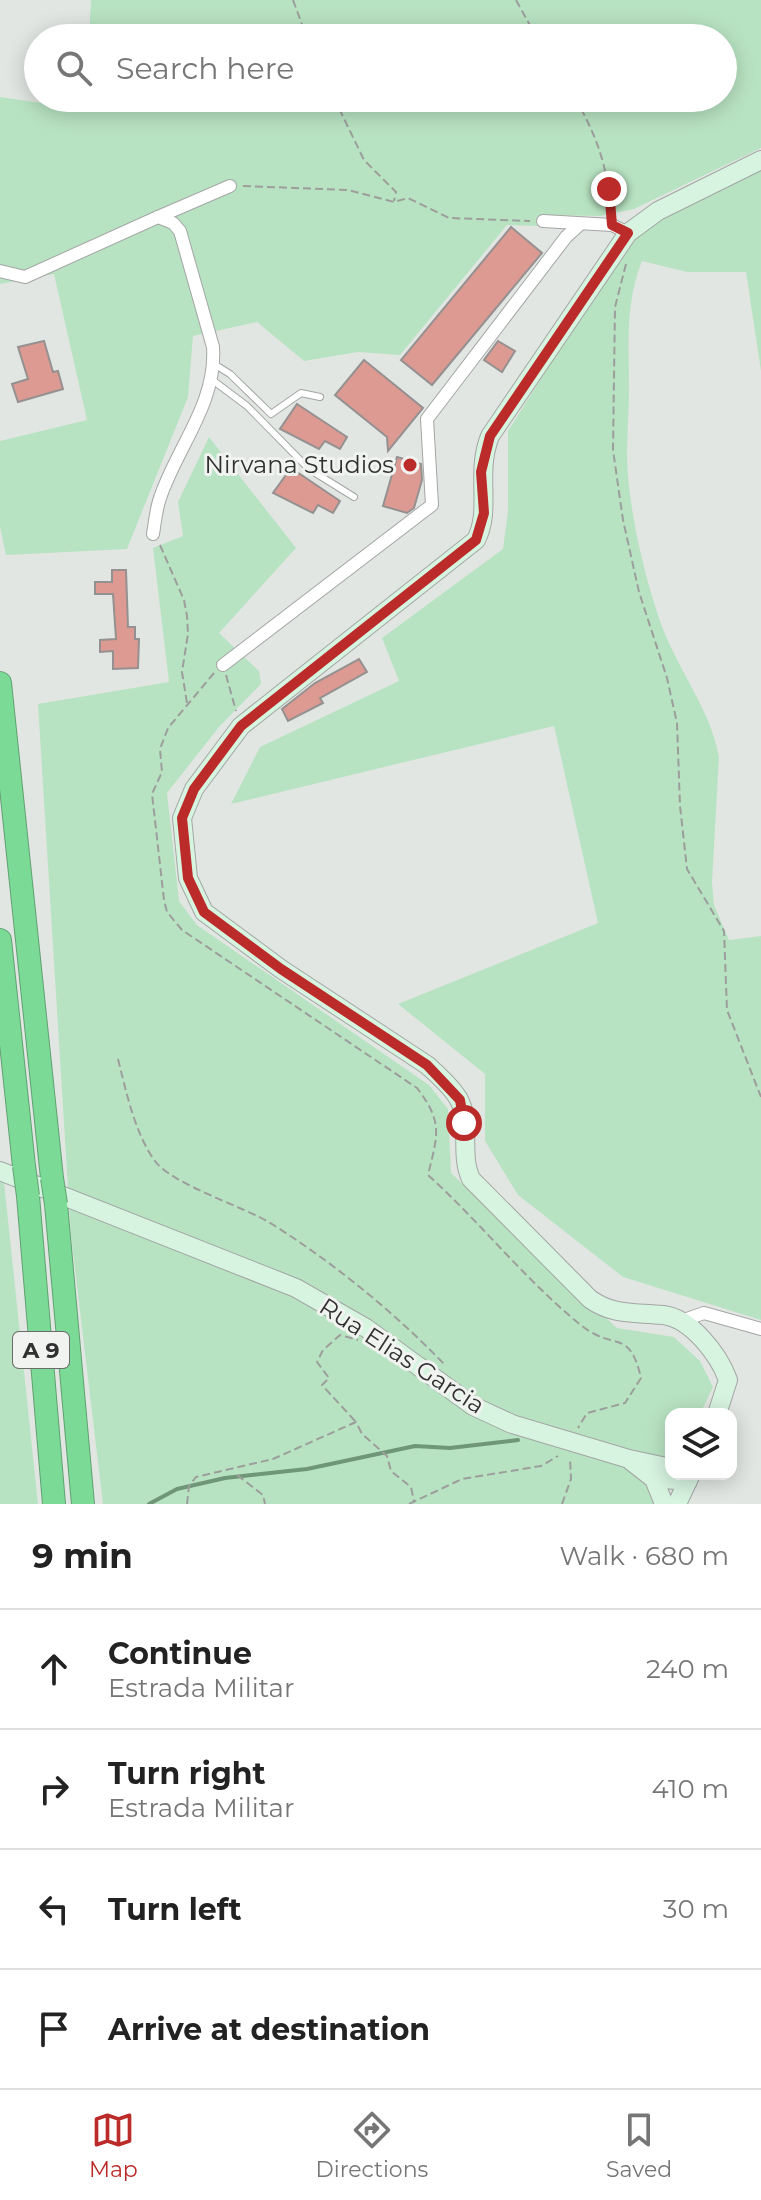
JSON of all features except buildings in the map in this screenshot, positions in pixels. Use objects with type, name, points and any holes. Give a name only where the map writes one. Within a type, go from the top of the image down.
[{"type":"highway","name":"A 9","points":[[0,683],[56,1204],[83,1504]]},
{"type":"highway","name":"A 9","points":[[0,940],[28,1196],[54,1504]]},
{"type":"street","points":[[719,1408],[728,1380],[724,1368],[706,1343],[681,1321],[666,1315],[623,1315],[605,1310],[590,1299],[471,1179],[466,1168],[460,1100],[446,1082],[427,1065],[281,969],[204,912],[188,878],[182,818],[194,789],[241,726],[476,540],[484,513],[481,472],[490,436],[619,234],[761,160]]},
{"type":"street","points":[[0,271],[25,277],[230,186]]},
{"type":"street","points":[[153,534],[159,499],[206,398],[214,364],[213,347],[180,231],[173,223],[158,217]]},
{"type":"street","points":[[543,221],[619,234]]},
{"type":"street","points":[[223,665],[432,505],[427,419],[566,237],[579,225]]},
{"type":"street","name":"Rua Elias Garcia","points":[[0,1171],[296,1288],[375,1335],[473,1406],[512,1424],[654,1464]]},
{"type":"street","points":[[681,1321],[704,1313],[761,1329]]},
{"type":"street","points":[[654,1464],[664,1504]]},
{"type":"street","points":[[677,1504],[685,1480]]},
{"type":"lane","points":[[214,364],[230,374],[271,414],[301,393],[320,397]]},
{"type":"lane","points":[[211,379],[247,406],[309,469],[354,497]]},
{"type":"path","points":[[293,0],[302,24]]},
{"type":"path","points":[[516,0],[529,24]]},
{"type":"path","points":[[341,112],[364,160],[396,192],[449,218],[543,221]]},
{"type":"path","points":[[582,112],[601,149],[627,261],[614,323],[613,450],[623,520],[639,592],[667,678],[677,723],[680,806],[687,869],[724,931],[727,1010],[761,1097]]},
{"type":"path","points":[[230,186],[348,190],[394,202],[408,198]]},
{"type":"path","points":[[394,202],[396,192]]},
{"type":"path","points":[[153,534],[184,600],[188,634],[182,672],[187,703]]},
{"type":"path","points":[[223,665],[187,703],[160,749],[162,772],[152,794],[167,912],[182,930],[417,1088],[435,1112],[436,1143],[428,1175],[529,1273],[548,1299],[591,1333],[629,1345],[635,1353],[641,1378],[625,1403],[587,1413],[561,1454],[541,1466],[462,1479],[409,1504]]},
{"type":"path","points":[[223,665],[241,726]]},
{"type":"path","points":[[118,1059],[136,1120],[156,1164],[200,1189],[247,1209],[295,1240],[428,1345],[452,1372]]},
{"type":"path","points":[[375,1335],[354,1341],[340,1335],[323,1350],[317,1362],[329,1378],[322,1385],[356,1422],[362,1434],[387,1456],[391,1471],[411,1487],[414,1501]]},
{"type":"path","points":[[187,1504],[189,1486],[196,1477],[273,1459],[356,1422]]},
{"type":"path","points":[[562,1504],[571,1479],[570,1441]]},
{"type":"path","points":[[237,1475],[263,1495],[265,1504]]},
{"type":"green space","points":[[91,0],[761,0],[761,148],[634,209],[600,216],[539,215],[538,226],[507,225],[400,355],[358,352],[304,361],[257,322],[193,336],[188,397],[127,549],[6,555],[0,527],[0,441],[87,420],[54,274],[0,284],[0,97],[24,100],[24,112],[737,112],[737,24],[90,24]]},
{"type":"green space","points":[[761,169],[761,371],[746,272],[687,272],[642,261],[633,292],[629,324],[627,456],[634,521],[656,610],[709,724],[719,757],[712,882],[714,905],[729,940],[761,936],[761,1320],[623,1277],[518,1195],[485,1141],[485,1074],[398,1004],[598,923],[554,726],[231,804],[260,747],[399,681],[382,638],[503,549],[508,511],[508,431],[624,247],[660,218]]},
{"type":"green space","points":[[209,437],[296,548],[219,633],[259,671],[261,684],[219,727],[167,793],[179,901],[197,925],[429,1085],[448,1109],[451,1173],[617,1328],[674,1337],[700,1361],[713,1387],[703,1408],[665,1408],[665,1480],[669,1480],[660,1504],[103,1504],[71,1236],[38,704],[169,682],[153,548],[183,536],[178,502]]},
{"type":"green space","points":[[0,1180],[4,1182],[38,1504],[0,1504]]},
{"type":"waterway","points":[[149,1504],[177,1489],[225,1478],[307,1469],[415,1446],[450,1448],[518,1440]]},
{"type":"place","name":"Nirvana Studios","points":[[410,465]]},
{"type":"route","points":[[464,1123],[460,1100],[427,1065],[281,969],[204,912],[194,897],[188,878],[182,818],[186,802],[194,789],[241,726],[476,540],[482,528],[481,472],[490,436],[628,233],[612,225],[609,189]]}]
